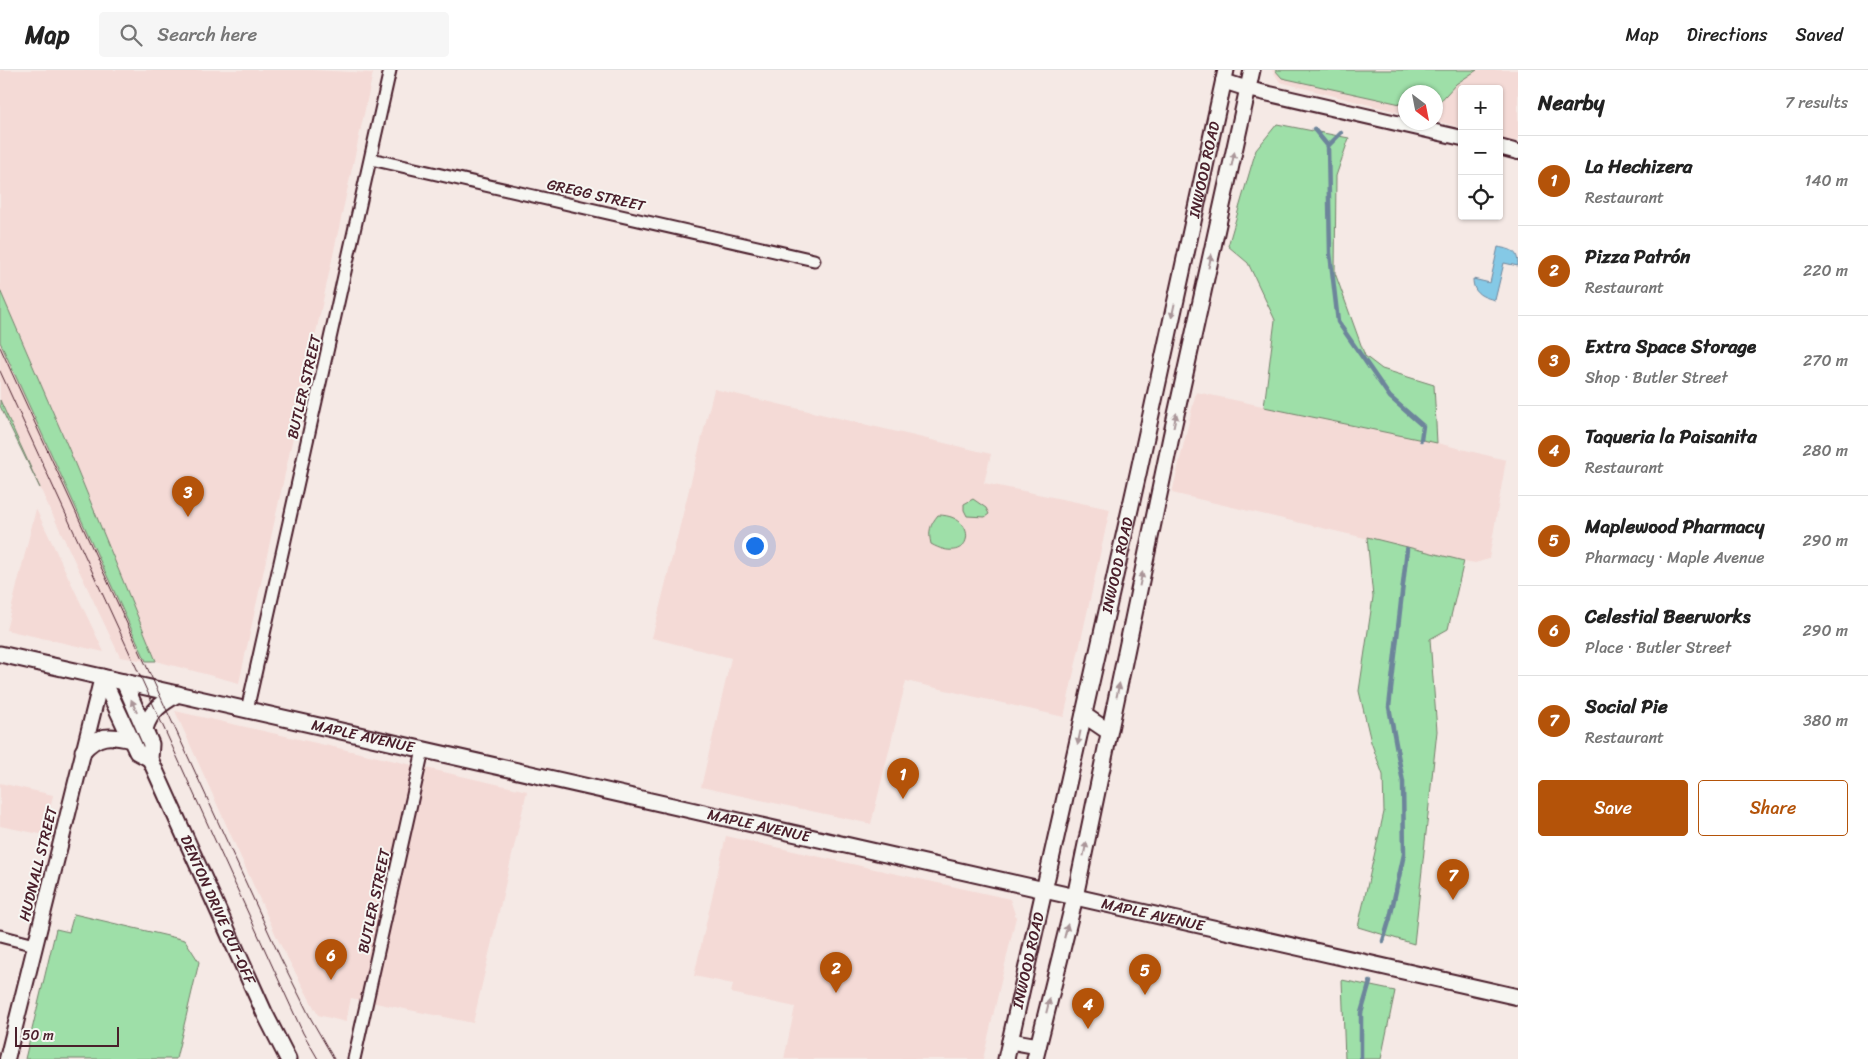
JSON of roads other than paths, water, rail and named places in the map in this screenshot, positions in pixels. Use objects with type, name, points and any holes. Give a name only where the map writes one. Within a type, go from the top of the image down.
[{"type":"main road","name":"INWOOD ROAD","points":[[1036,1052],[1075,897],[1162,479],[1252,70]]},
{"type":"main road","name":"INWOOD ROAD","points":[[1006,1059],[1138,474],[1224,75]]},
{"type":"main road","points":[[1138,474],[1162,479]]},
{"type":"main road","name":"MAPLE AVENUE","points":[[0,654],[1518,997]]},
{"type":"main road","name":"DENTON DRIVE CUT-OFF","points":[[102,677],[137,752],[150,759]]},
{"type":"main road","name":"DENTON DRIVE CUT-OFF","points":[[124,682],[151,744],[150,759],[264,1012],[288,1059]]},
{"type":"main road","points":[[145,729],[154,710],[178,694]]},
{"type":"main road","points":[[1084,715],[1109,732]]},
{"type":"main road","points":[[83,751],[92,741],[107,737],[131,740]]},
{"type":"main road","points":[[1010,1041],[1036,1052]]},
{"type":"street","name":"BUTLER STREET","points":[[247,710],[390,70]]},
{"type":"street","points":[[1224,75],[1248,89],[1458,137]]},
{"type":"street","points":[[1503,148],[1518,152]]},
{"type":"street","name":"GREGG STREET","points":[[371,159],[814,260]]},
{"type":"street","name":"HUDNALL STREET","points":[[7,1059],[102,677]]},
{"type":"street","name":"BUTLER STREET","points":[[354,1059],[422,750]]},
{"type":"street","points":[[0,936],[35,945]]},
{"type":"water","points":[[1498,247],[1513,252],[1517,257],[1518,266],[1504,263],[1495,300],[1480,294],[1473,284],[1473,279],[1490,283]]},
{"type":"waterway","points":[[1314,129],[1328,146],[1330,253],[1338,322],[1390,397],[1423,426],[1421,440]]},
{"type":"waterway","points":[[1328,146],[1341,133]]},
{"type":"waterway","points":[[1383,941],[1404,854],[1403,782],[1389,707],[1407,549]]},
{"type":"waterway","points":[[1361,1059],[1361,1013],[1370,982]]},
{"type":"tram line","points":[[0,347],[280,957],[311,1019],[334,1059]]},
{"type":"tram line","points":[[0,371],[303,1033],[318,1059]]},
{"type":"place","name":"Extra Space Storage","points":[[188,517]]},
{"type":"place","name":"La Hechizera","points":[[903,799]]},
{"type":"place","name":"Social Pie","points":[[1453,900]]},
{"type":"place","name":"Celestial Beerworks","points":[[331,980]]},
{"type":"place","name":"Pizza Patrón","points":[[836,993]]},
{"type":"place","name":"Maplewood Pharmacy","points":[[1145,995]]},
{"type":"place","name":"Taqueria la Paisanita","points":[[1088,1029]]}]
